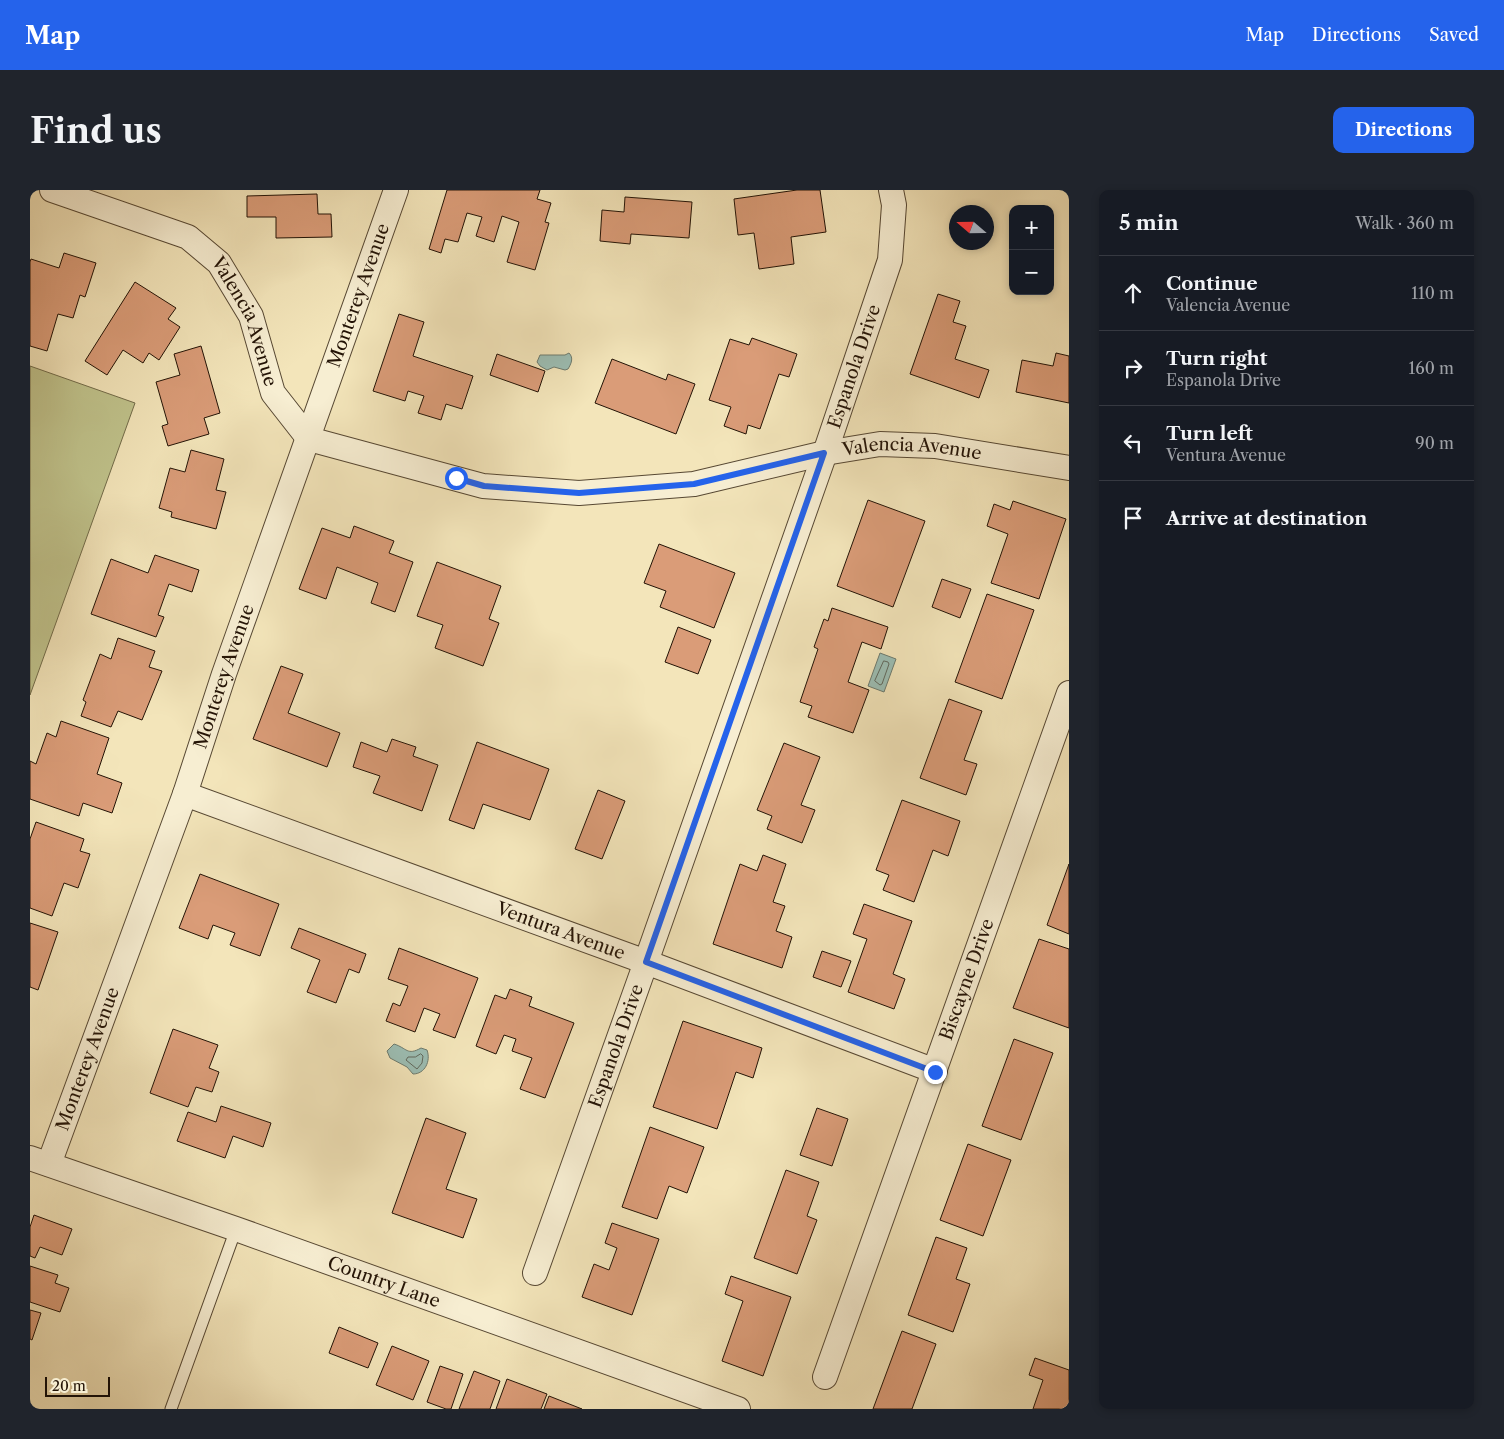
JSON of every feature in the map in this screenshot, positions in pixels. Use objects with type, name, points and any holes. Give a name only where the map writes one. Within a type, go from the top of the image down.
[{"type":"street","name":"Valencia Avenue","points":[[52,190],[188,237],[219,263],[250,316],[274,393],[309,439],[484,486],[579,493],[694,484],[824,453],[880,444],[935,446],[1069,468]]},
{"type":"street","name":"Monterey Avenue","points":[[40,1161],[185,794],[224,674],[396,190]]},
{"type":"street","name":"Espanola Drive","points":[[535,1273],[646,962],[890,260],[894,205],[891,190]]},
{"type":"street","name":"Biscayne Drive","points":[[825,1377],[1069,693]]},
{"type":"street","name":"Ventura Avenue","points":[[185,794],[646,962],[935,1072]]},
{"type":"street","name":"Country Lane","points":[[40,1161],[236,1229],[738,1409]]},
{"type":"lane","points":[[171,1409],[236,1229]]},
{"type":"green space","points":[[30,366],[135,403],[30,695]]},
{"type":"water","points":[[569,353],[572,361],[568,369],[565,370],[554,367],[547,370],[537,362],[540,355],[565,355]]},
{"type":"water","points":[[880,653],[896,659],[884,692],[868,686]]},
{"type":"water","points":[[394,1044],[410,1051],[421,1048],[427,1050],[428,1058],[424,1069],[413,1074],[407,1067],[390,1058],[387,1051]]},
{"type":"building","points":[[447,190],[540,190],[537,199],[551,203],[545,222],[549,223],[535,270],[507,262],[519,222],[502,216],[494,242],[476,236],[482,217],[467,213],[458,242],[445,239],[441,253],[429,249]]},
{"type":"building","points":[[797,190],[820,190],[826,232],[791,237],[794,264],[759,269],[754,233],[738,235],[734,199]]},
{"type":"building","points":[[317,194],[318,214],[331,214],[332,237],[276,238],[276,217],[247,217],[247,196]]},
{"type":"building","points":[[625,197],[692,202],[689,238],[631,234],[630,244],[600,241],[602,210],[624,212]]},
{"type":"building","points":[[64,253],[96,263],[85,297],[80,295],[73,318],[58,314],[47,351],[30,346],[30,262],[31,259],[59,268]]},
{"type":"building","points":[[135,282],[176,308],[168,319],[180,327],[159,360],[149,353],[143,363],[123,350],[107,375],[85,361]]},
{"type":"building","points":[[938,294],[960,301],[953,322],[966,326],[955,359],[989,370],[979,398],[910,374]]},
{"type":"building","points":[[399,314],[424,322],[413,356],[473,376],[462,409],[446,404],[441,420],[418,413],[424,396],[408,391],[405,401],[373,391]]},
{"type":"building","points":[[752,338],[797,354],[789,377],[779,374],[760,429],[748,425],[746,434],[724,426],[731,407],[709,400],[730,339],[749,345]]},
{"type":"building","points":[[201,346],[220,413],[204,418],[209,434],[168,446],[162,426],[168,424],[156,382],[180,375],[174,354]]},
{"type":"building","points":[[1056,353],[1069,356],[1069,403],[1016,392],[1022,360],[1053,366]]},
{"type":"building","points":[[497,354],[545,371],[538,392],[490,375]]},
{"type":"building","points":[[612,359],[666,380],[668,374],[695,384],[676,434],[595,403]]},
{"type":"building","points":[[191,450],[224,459],[216,490],[226,492],[216,529],[171,517],[172,512],[159,508],[170,468],[185,472]]},
{"type":"building","points":[[868,500],[925,521],[893,607],[837,586]]},
{"type":"building","points":[[1013,501],[1066,519],[1039,599],[991,583],[1008,534],[987,526],[994,504],[1010,510]]},
{"type":"building","points":[[354,526],[394,541],[389,553],[413,562],[395,612],[371,603],[378,583],[337,567],[326,599],[299,589],[322,528],[350,538]]},
{"type":"building","points":[[659,544],[735,573],[714,628],[660,607],[666,591],[644,583]]},
{"type":"building","points":[[155,555],[199,570],[192,592],[169,584],[158,615],[164,617],[156,637],[91,614],[111,559],[148,573]]},
{"type":"building","points":[[437,562],[501,586],[489,619],[499,623],[483,666],[435,648],[443,625],[417,616]]},
{"type":"building","points":[[942,579],[971,589],[960,618],[932,607]]},
{"type":"building","points":[[987,594],[1034,610],[1002,699],[955,682]]},
{"type":"building","points":[[832,608],[888,627],[881,649],[862,642],[848,682],[869,690],[853,733],[808,717],[812,706],[800,702],[818,649],[814,647],[824,619],[828,621]]},
{"type":"building","points":[[678,627],[711,640],[698,674],[665,662]]},
{"type":"building","points":[[118,638],[155,651],[149,667],[162,671],[142,720],[118,711],[111,727],[81,716],[86,702],[83,700],[100,654],[111,659]]},
{"type":"building","points":[[281,666],[303,674],[288,713],[340,733],[327,767],[253,739]]},
{"type":"building","points":[[949,699],[982,711],[964,760],[977,764],[966,795],[920,778]]},
{"type":"building","points":[[61,721],[109,738],[97,774],[122,783],[112,813],[83,803],[79,816],[30,799],[30,761],[36,764],[47,733],[56,737]]},
{"type":"building","points":[[392,739],[416,747],[413,756],[438,765],[422,811],[373,793],[380,776],[353,767],[361,742],[387,752]]},
{"type":"building","points":[[477,742],[549,769],[530,820],[483,804],[474,829],[449,820]]},
{"type":"building","points":[[784,743],[820,757],[801,805],[815,810],[802,843],[767,829],[772,816],[757,810]]},
{"type":"building","points":[[598,790],[625,801],[602,859],[575,849]]},
{"type":"building","points":[[902,800],[960,821],[948,856],[933,850],[914,902],[883,890],[889,875],[876,870]]},
{"type":"building","points":[[36,822],[84,839],[80,851],[90,854],[78,888],[64,883],[52,916],[30,908],[30,839]]},
{"type":"building","points":[[763,855],[786,864],[773,902],[785,906],[776,931],[792,937],[782,968],[713,944],[740,864],[757,871]]},
{"type":"building","points":[[1069,864],[1069,934],[1047,925]]},
{"type":"building","points":[[200,874],[279,904],[260,956],[230,945],[235,933],[213,925],[208,939],[179,928]]},
{"type":"building","points":[[864,904],[912,921],[893,974],[905,979],[894,1009],[848,992],[867,939],[853,934]]},
{"type":"building","points":[[30,923],[58,932],[38,990],[30,987]]},
{"type":"building","points":[[299,928],[366,954],[359,973],[349,969],[336,1003],[307,992],[320,960],[291,948]]},
{"type":"building","points":[[1039,939],[1069,949],[1069,1028],[1013,1008]]},
{"type":"building","points":[[399,948],[478,978],[455,1038],[433,1030],[440,1014],[424,1008],[415,1032],[386,1021],[393,1003],[400,1006],[408,986],[388,979]]},
{"type":"building","points":[[822,951],[851,961],[841,987],[813,977]]},
{"type":"building","points":[[510,989],[532,997],[529,1006],[574,1023],[545,1098],[520,1089],[532,1058],[512,1051],[516,1039],[504,1035],[496,1054],[476,1046],[495,995],[506,999]]},
{"type":"building","points":[[683,1021],[762,1048],[753,1078],[736,1072],[717,1129],[653,1107]]},
{"type":"building","points":[[173,1029],[218,1045],[209,1068],[219,1072],[212,1092],[196,1087],[188,1107],[150,1093]]},
{"type":"building","points":[[1014,1039],[1053,1053],[1021,1140],[982,1126]]},
{"type":"building","points":[[221,1106],[271,1123],[263,1147],[233,1136],[225,1158],[177,1141],[188,1112],[216,1122]]},
{"type":"building","points":[[817,1108],[848,1119],[832,1166],[800,1155]]},
{"type":"building","points":[[426,1118],[466,1133],[446,1189],[477,1199],[463,1238],[392,1213]]},
{"type":"building","points":[[650,1127],[704,1147],[687,1193],[669,1186],[657,1219],[622,1207]]},
{"type":"building","points":[[968,1144],[1011,1160],[983,1236],[940,1220]]},
{"type":"building","points":[[786,1170],[819,1182],[807,1216],[817,1220],[797,1274],[754,1258]]},
{"type":"building","points":[[34,1215],[72,1229],[62,1255],[40,1247],[35,1258],[30,1256],[30,1227]]},
{"type":"building","points":[[612,1223],[659,1239],[632,1315],[582,1297],[594,1264],[609,1270],[617,1248],[605,1243]]},
{"type":"building","points":[[936,1237],[967,1248],[956,1279],[970,1284],[953,1332],[908,1315]]},
{"type":"building","points":[[30,1266],[58,1275],[55,1283],[69,1288],[60,1312],[30,1302]]},
{"type":"building","points":[[731,1276],[791,1297],[763,1376],[722,1361],[743,1301],[725,1294]]},
{"type":"building","points":[[30,1310],[41,1313],[32,1340],[30,1339]]},
{"type":"building","points":[[339,1327],[378,1343],[368,1368],[329,1353]]},
{"type":"building","points":[[902,1331],[936,1344],[912,1409],[873,1409]]},
{"type":"building","points":[[392,1346],[429,1361],[413,1400],[376,1385]]},
{"type":"building","points":[[1035,1358],[1069,1370],[1069,1409],[1033,1409],[1043,1380],[1029,1375]]},
{"type":"building","points":[[440,1366],[463,1374],[451,1409],[427,1402]]},
{"type":"building","points":[[474,1371],[500,1381],[490,1409],[459,1409]]},
{"type":"building","points":[[507,1379],[547,1394],[541,1409],[496,1409]]},
{"type":"building","points":[[549,1396],[582,1409],[544,1409]]},
{"type":"route","points":[[456,478],[484,486],[579,493],[694,484],[824,453],[646,962],[935,1072]]}]
